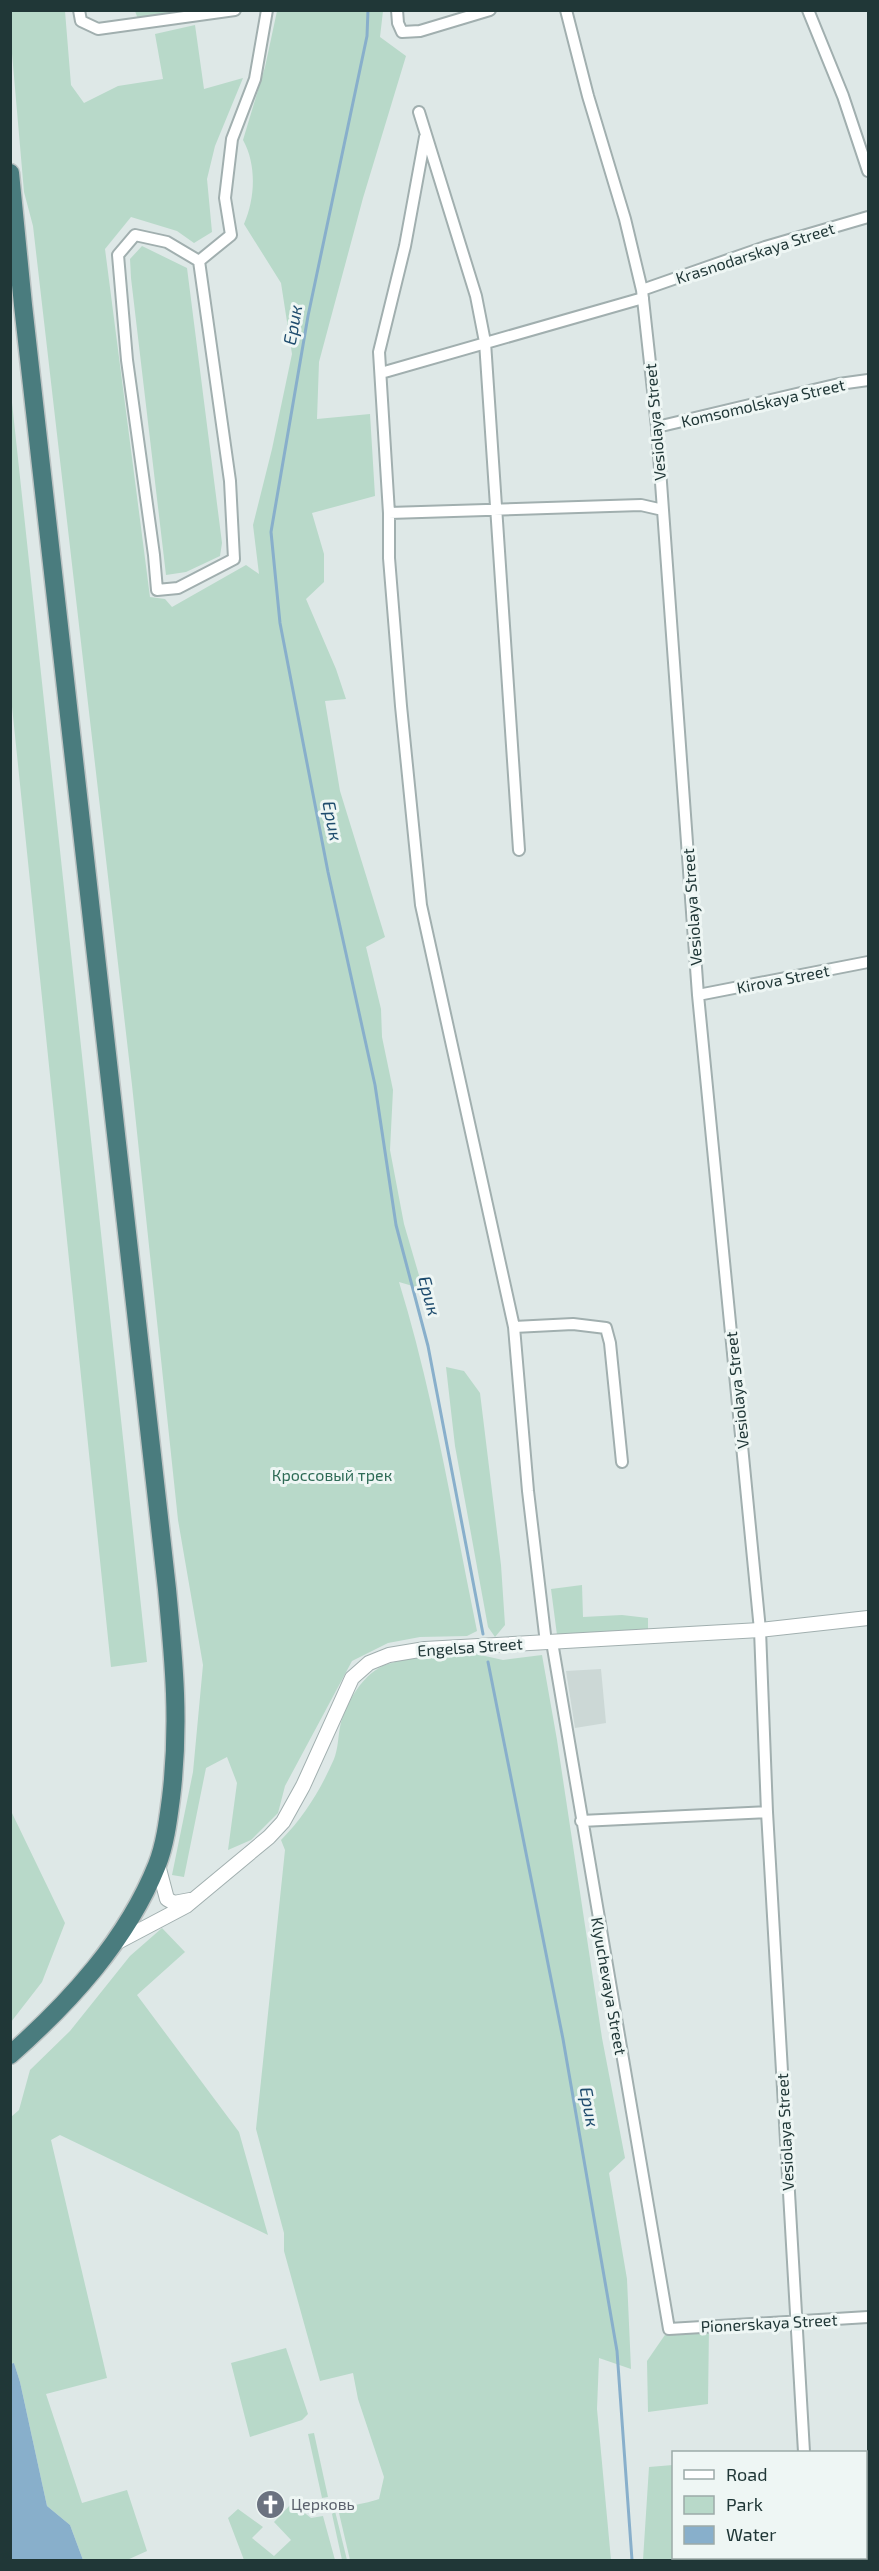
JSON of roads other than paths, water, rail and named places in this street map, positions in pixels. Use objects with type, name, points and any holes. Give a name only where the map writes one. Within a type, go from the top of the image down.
[{"type":"highway","points":[[10,173],[176,1690],[177,1744],[168,1824],[158,1865],[136,1906],[113,1944],[76,1991],[10,2055]]},
{"type":"street","points":[[79,10],[81,21],[98,29],[235,10]]},
{"type":"street","points":[[199,261],[231,235],[225,198],[232,139],[255,79],[267,10]]},
{"type":"street","points":[[397,10],[398,23],[402,32],[420,31],[490,10]]},
{"type":"street","name":"Vesiolaya Street","points":[[566,10],[588,96],[625,219],[642,294],[657,427],[698,995],[760,1630],[767,1812],[804,2451]]},
{"type":"street","points":[[808,10],[843,96],[868,171]]},
{"type":"street","points":[[419,112],[476,296],[485,342],[519,850]]},
{"type":"street","name":"Klyuchevaya Street","points":[[425,133],[405,246],[379,352],[389,513],[389,558],[421,905],[514,1327],[528,1491],[549,1643],[669,2329]]},
{"type":"street","name":"Krasnodarskaya Street","points":[[381,373],[642,294],[765,247],[868,218]]},
{"type":"street","points":[[135,235],[167,242],[199,261],[230,481],[234,559],[178,588],[157,590],[127,360],[118,255],[135,235]]},
{"type":"street","name":"Komsomolskaya Street","points":[[657,427],[839,384],[868,380]]},
{"type":"street","points":[[389,513],[642,505],[663,510]]},
{"type":"street","name":"Kirova Street","points":[[698,995],[868,962]]},
{"type":"street","points":[[514,1327],[573,1324],[606,1328],[610,1342],[622,1462]]},
{"type":"street","name":"Engelsa Street","points":[[113,1944],[197,1898],[269,1837],[283,1822],[303,1786],[352,1678],[369,1663],[388,1655],[425,1649],[760,1630],[868,1618]]},
{"type":"street","points":[[581,1821],[767,1812]]},
{"type":"street","points":[[158,1865],[167,1899],[174,1903],[197,1898]]},
{"type":"street","name":"Pionerskaya Street","points":[[669,2329],[868,2317]]},
{"type":"water","points":[[14,2363],[47,2506],[70,2525],[83,2560],[11,2560],[10,2364]]},
{"type":"waterway","name":"Ерик","points":[[368,10],[367,36],[308,316],[271,532],[280,623],[328,872],[375,1085],[396,1225],[428,1346],[483,1634]]},
{"type":"waterway","name":"Ерик","points":[[488,1662],[563,2039],[617,2351],[632,2560]]},
{"type":"place","name":"Церковь","points":[[270,2504]]},
{"type":"park label","name":"Кроссовый трек","points":[[332,1475]]}]
